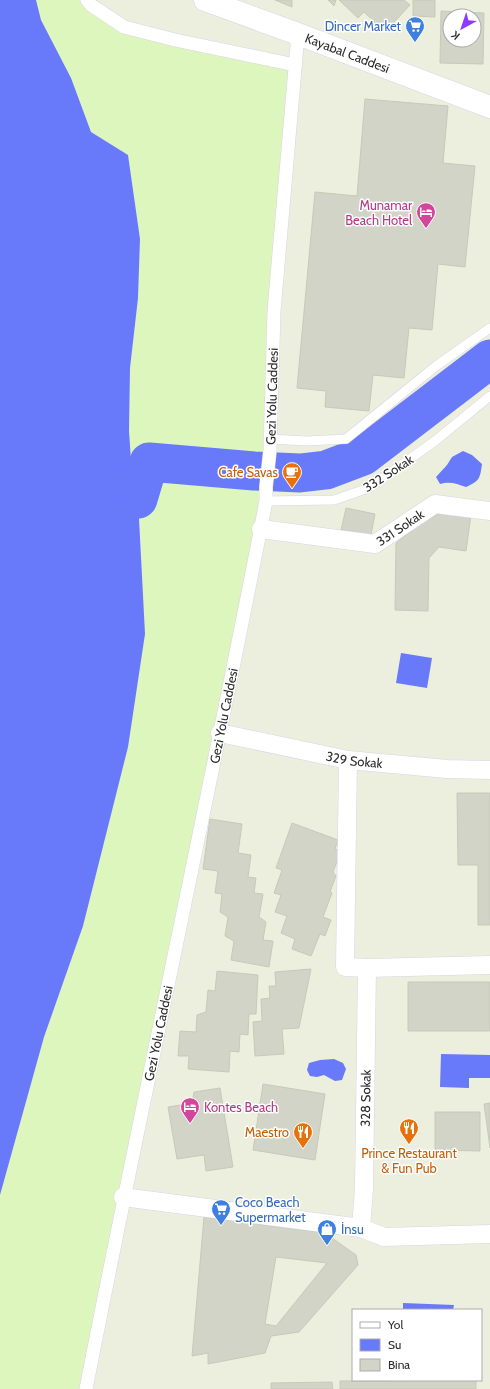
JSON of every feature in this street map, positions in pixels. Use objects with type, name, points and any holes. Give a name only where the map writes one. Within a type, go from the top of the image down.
[{"type":"street","points":[[87,0],[90,5],[124,27],[174,40],[296,65]]},
{"type":"street","name":"Kayabal Caddesi","points":[[205,0],[490,106]]},
{"type":"street","name":"Gezi Yolu Caddesi","points":[[86,1389],[123,1197],[220,733],[266,501],[270,445],[274,311],[298,34]]},
{"type":"street","name":"331 Sokak","points":[[261,529],[375,544],[435,504],[490,511]]},
{"type":"street","name":"329 Sokak","points":[[220,733],[348,760],[447,769],[490,770]]},
{"type":"street","points":[[348,760],[345,967],[367,968],[490,965]]},
{"type":"street","name":"328 Sokak","points":[[361,1228],[364,1189],[367,968]]},
{"type":"street","points":[[123,1197],[361,1228],[384,1236],[490,1234]]},
{"type":"lane","points":[[270,445],[346,438],[436,366],[490,328]]},
{"type":"lane","name":"332 Sokak","points":[[266,501],[334,500],[369,488],[435,441],[490,396]]},
{"type":"sand","points":[[36,0],[87,0],[124,27],[295,65],[270,450],[86,1389],[0,1389],[0,1195],[44,1037],[83,926],[128,747],[142,557],[138,499],[132,475],[129,431],[130,368],[138,298],[140,239],[128,155],[91,132],[71,78],[41,20]]},
{"type":"water","points":[[0,0],[36,0],[41,20],[71,78],[91,132],[128,155],[140,239],[138,298],[130,368],[129,431],[132,475],[138,499],[145,634],[128,747],[83,926],[44,1037],[0,1195]]},
{"type":"water","points":[[463,451],[472,455],[482,464],[481,473],[477,481],[466,487],[450,483],[440,484],[436,477],[452,457]]},
{"type":"water","points":[[401,653],[432,658],[427,688],[396,683]]},
{"type":"water","points":[[441,1054],[490,1055],[490,1078],[469,1078],[469,1088],[440,1087]]},
{"type":"water","points":[[334,1059],[343,1063],[346,1069],[342,1080],[335,1081],[324,1075],[317,1077],[310,1076],[307,1070],[309,1063],[320,1060]]},
{"type":"water","points":[[403,1303],[454,1305],[453,1309],[403,1309]]},
{"type":"building","points":[[275,0],[292,0],[292,7]]},
{"type":"building","points":[[328,0],[336,0],[334,6]]},
{"type":"building","points":[[339,0],[404,0],[410,5],[385,32],[364,12],[358,18]]},
{"type":"building","points":[[413,0],[435,0],[435,17],[413,16]]},
{"type":"building","points":[[441,11],[442,48],[482,48],[482,13],[484,13],[483,64],[440,63]]},
{"type":"building","points":[[365,99],[448,106],[443,163],[475,166],[465,267],[438,264],[432,330],[409,328],[404,378],[373,375],[369,411],[325,407],[326,391],[297,388],[315,192],[357,196]]},
{"type":"building","points":[[346,508],[375,514],[371,535],[341,530]]},
{"type":"building","points":[[444,512],[471,515],[466,551],[439,547],[429,558],[428,611],[395,610],[396,543],[427,519]]},
{"type":"building","points":[[457,793],[490,793],[490,925],[478,925],[478,865],[458,865]]},
{"type":"building","points":[[210,819],[242,824],[238,853],[251,855],[248,877],[256,878],[254,893],[263,894],[259,917],[266,922],[263,940],[273,941],[269,967],[231,960],[234,941],[225,936],[228,917],[220,912],[222,894],[215,893],[218,871],[203,869]]},
{"type":"building","points":[[292,823],[338,840],[335,849],[341,851],[333,872],[336,876],[330,892],[332,893],[323,917],[331,920],[325,936],[320,934],[311,956],[292,949],[295,939],[281,933],[287,916],[275,912],[281,895],[274,893],[282,870],[276,868]]},
{"type":"building","points":[[311,969],[299,1028],[282,1029],[284,1054],[255,1056],[253,1022],[262,1021],[261,999],[270,998],[269,986],[276,986],[275,972]]},
{"type":"building","points":[[217,971],[258,975],[256,1014],[249,1014],[248,1035],[240,1034],[239,1052],[230,1051],[229,1072],[188,1069],[189,1056],[178,1056],[180,1031],[196,1032],[197,1015],[206,1012],[208,990],[215,991]]},
{"type":"building","points":[[408,982],[490,982],[490,1031],[408,1031]]},
{"type":"building","points":[[263,1084],[325,1094],[315,1160],[253,1150]]},
{"type":"building","points":[[220,1088],[233,1167],[206,1171],[204,1155],[177,1159],[168,1107],[192,1103],[194,1092]]},
{"type":"building","points":[[490,1103],[490,1148],[484,1104]]},
{"type":"building","points":[[435,1112],[480,1112],[480,1151],[435,1150]]},
{"type":"building","points":[[204,1217],[325,1233],[356,1255],[358,1265],[299,1332],[271,1336],[265,1353],[208,1364],[208,1353],[192,1356]],"holes":[[[276,1257],[327,1263],[276,1326],[265,1324]]]},
{"type":"building","points":[[340,1381],[476,1381],[476,1389],[340,1389]]},
{"type":"building","points":[[332,1382],[333,1389],[271,1389],[271,1383]]},
{"type":"waterway","points":[[138,499],[149,462],[254,471],[300,473],[326,470],[363,456],[490,359]]},
{"type":"place","name":"Dincer Market","points":[[415,43]]},
{"type":"place","name":"Munamar Beach Hotel","points":[[426,229]]},
{"type":"place","name":"Cafe Savas","points":[[292,489]]},
{"type":"place","name":"Kontes Beach","points":[[190,1124]]},
{"type":"place","name":"Prince Restaurant & Fun Pub","points":[[409,1145]]},
{"type":"place","name":"Maestro","points":[[303,1149]]},
{"type":"place","name":"Coco Beach Supermarket","points":[[221,1226]]},
{"type":"place","name":"İnsu","points":[[327,1246]]}]
